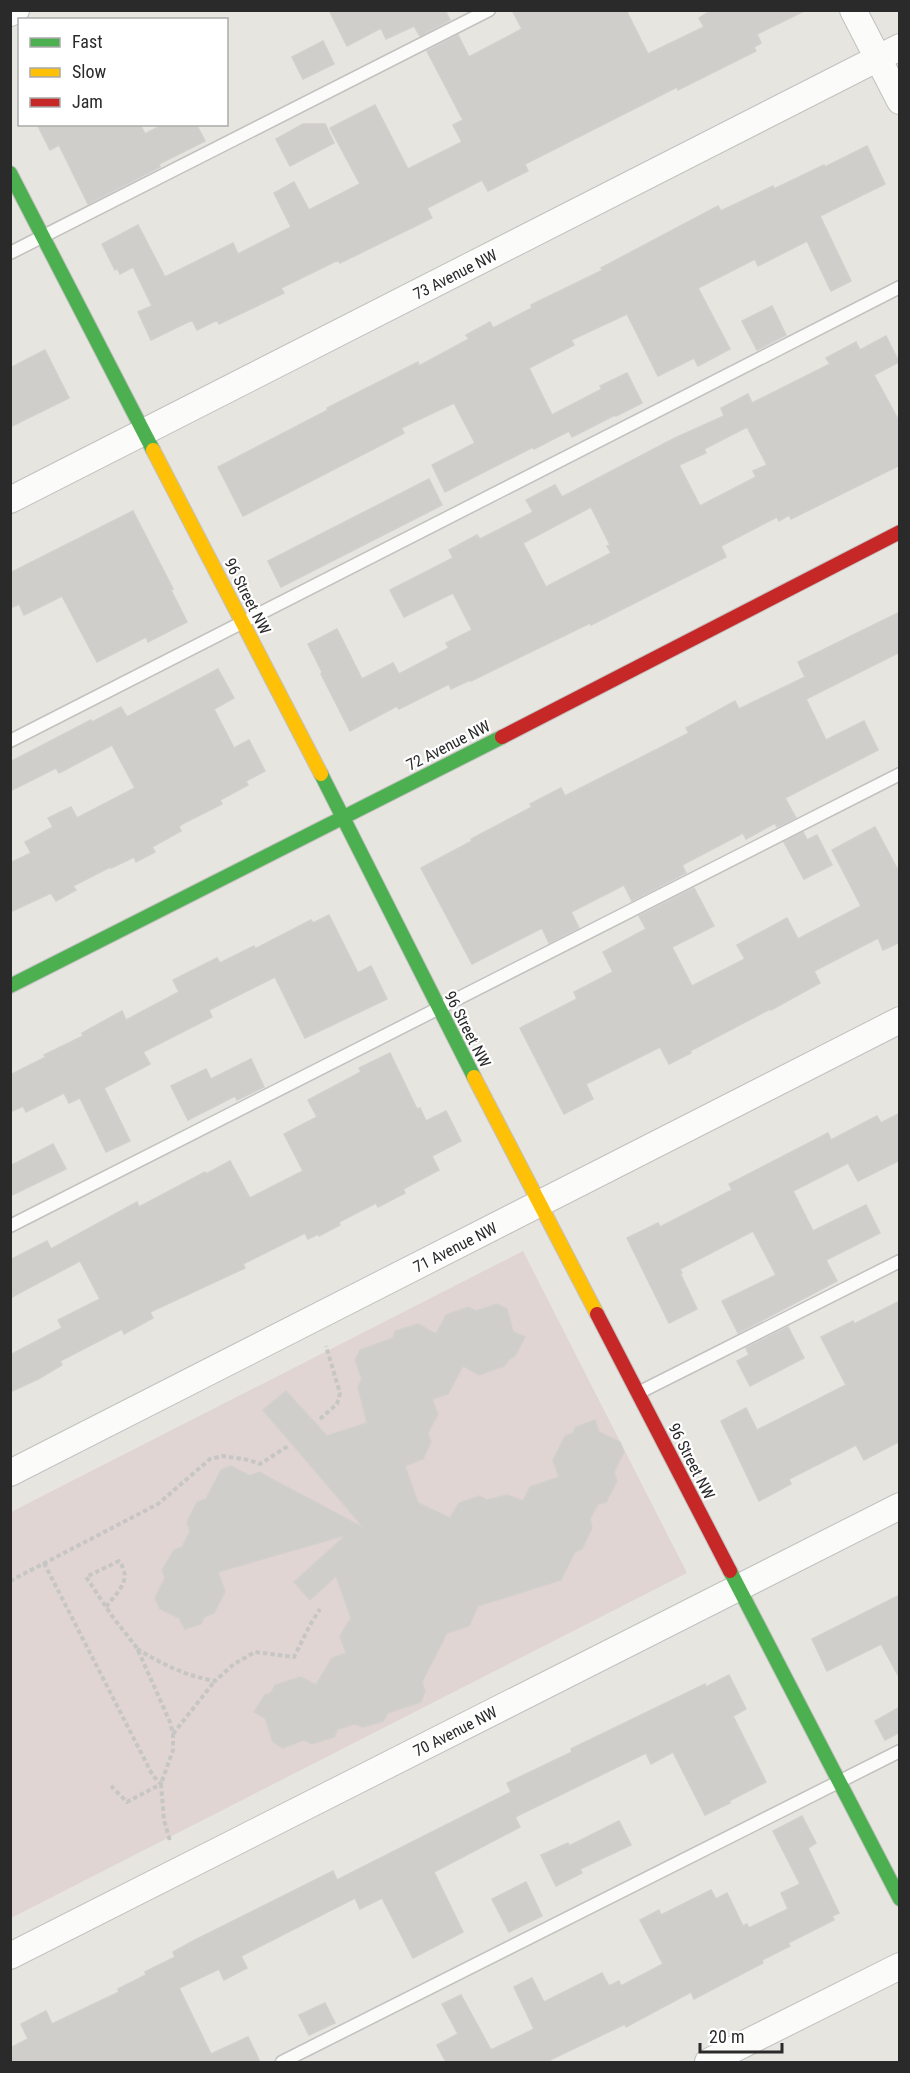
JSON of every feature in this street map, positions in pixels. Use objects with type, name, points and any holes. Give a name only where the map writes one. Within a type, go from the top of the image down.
[{"type":"street","points":[[10,14],[16,10]]},
{"type":"street","points":[[853,10],[889,52],[900,100]]},
{"type":"street","name":"73 Avenue NW","points":[[10,500],[889,52]]},
{"type":"street","name":"96 Street NW","points":[[10,174],[344,818],[438,1008],[900,1899]]},
{"type":"street","name":"72 Avenue NW","points":[[10,986],[344,818],[900,532]]},
{"type":"street","name":"71 Avenue NW","points":[[10,1473],[900,1020]]},
{"type":"street","name":"70 Avenue NW","points":[[10,1956],[900,1506]]},
{"type":"street","points":[[708,2062],[900,1966]]},
{"type":"lane","points":[[10,254],[489,10]]},
{"type":"lane","points":[[10,741],[900,287]]},
{"type":"lane","points":[[10,1226],[900,774]]},
{"type":"lane","points":[[639,1393],[900,1261]]},
{"type":"lane","points":[[282,2062],[900,1751]]},
{"type":"path","points":[[320,1419],[337,1404],[340,1393],[326,1346]]},
{"type":"path","points":[[10,1581],[158,1504],[210,1459],[223,1456],[260,1464],[288,1446]]},
{"type":"path","points":[[106,1607],[125,1582],[125,1569],[119,1561],[86,1577],[106,1607],[137,1648],[173,1734],[172,1750],[161,1784],[164,1820],[170,1841]]},
{"type":"path","points":[[44,1563],[153,1776],[161,1784]]},
{"type":"path","points":[[173,1734],[215,1681],[234,1664],[255,1652],[294,1657],[320,1609]]},
{"type":"path","points":[[137,1648],[161,1664],[188,1675],[215,1681]]},
{"type":"path","points":[[111,1786],[127,1802],[161,1784]]},
{"type":"shaded area","points":[[523,1251],[687,1573],[11,1918],[11,1512]]},
{"type":"building","points":[[329,10],[445,10],[450,20],[420,36],[414,26],[386,39],[381,28],[347,46]]},
{"type":"building","points":[[512,10],[626,10],[648,54],[704,27],[699,18],[712,10],[806,10],[757,34],[761,43],[754,47],[756,51],[678,90],[677,87],[525,164],[528,171],[488,191],[482,180],[427,208],[432,218],[340,263],[338,260],[281,288],[284,293],[219,324],[217,320],[197,330],[192,320],[151,340],[138,312],[152,306],[133,267],[120,274],[117,268],[115,270],[102,244],[138,225],[165,277],[233,243],[238,254],[291,227],[274,193],[294,182],[309,210],[360,184],[330,128],[375,105],[408,169],[462,142],[453,125],[463,120],[427,51],[458,35],[469,57],[522,29]]},
{"type":"building","points":[[323,41],[334,64],[303,79],[292,57]]},
{"type":"building","points":[[303,124],[325,124],[334,143],[290,166],[276,139]]},
{"type":"building","points":[[38,126],[141,126],[145,134],[160,126],[197,126],[205,141],[88,204],[59,145],[50,150]]},
{"type":"building","points":[[867,146],[885,184],[820,216],[851,281],[831,291],[807,241],[758,266],[755,259],[698,288],[730,349],[698,366],[694,358],[658,376],[627,314],[571,340],[574,345],[529,368],[552,415],[602,389],[600,386],[627,373],[642,403],[572,437],[569,431],[534,449],[533,447],[445,492],[432,465],[475,443],[454,403],[401,428],[404,433],[243,516],[218,467],[418,362],[419,366],[469,339],[466,335],[490,322],[493,328],[532,308],[531,305],[603,270],[601,268],[718,206],[721,211],[773,186],[774,189],[824,165],[825,167]]},
{"type":"building","points":[[772,306],[786,335],[757,350],[742,321]]},
{"type":"building","points":[[886,336],[899,362],[874,375],[900,423],[900,465],[791,519],[789,515],[779,521],[777,517],[721,546],[726,557],[591,625],[590,623],[471,681],[451,689],[449,684],[399,709],[397,706],[350,731],[308,644],[337,629],[362,679],[393,663],[399,674],[449,648],[446,643],[472,630],[453,593],[404,617],[390,590],[453,558],[449,550],[477,535],[480,539],[533,512],[526,500],[555,485],[562,497],[675,438],[724,416],[721,408],[748,394],[752,403],[830,364],[826,358],[856,342],[860,350]],"holes":[[[747,427],[767,465],[753,471],[756,477],[700,506],[679,465],[706,453],[704,449]],[[591,507],[610,545],[607,546],[611,553],[546,587],[523,543]]]},
{"type":"building","points":[[45,350],[69,398],[10,427],[10,368]]},
{"type":"building","points":[[429,479],[442,505],[281,587],[268,561]]},
{"type":"building","points":[[133,511],[173,589],[171,590],[187,622],[148,642],[146,637],[97,662],[62,596],[24,615],[19,604],[10,608],[10,573]]},
{"type":"building","points":[[900,612],[900,652],[806,699],[826,740],[864,721],[878,750],[785,798],[796,818],[777,827],[775,823],[746,839],[743,833],[682,865],[686,873],[632,901],[624,885],[571,912],[579,928],[549,943],[542,928],[472,964],[421,868],[532,807],[530,804],[561,788],[565,796],[689,733],[686,728],[735,701],[739,709],[805,677],[798,662]]},
{"type":"building","points":[[218,669],[234,698],[214,709],[234,748],[249,740],[265,771],[246,781],[248,785],[220,800],[222,804],[182,824],[179,827],[181,831],[152,847],[155,852],[136,862],[134,857],[110,867],[73,886],[76,890],[56,901],[51,893],[10,912],[10,863],[31,853],[25,842],[53,827],[48,818],[71,807],[77,818],[135,788],[112,745],[59,773],[56,768],[10,791],[10,762],[121,707],[127,717]]},
{"type":"building","points":[[875,827],[900,874],[900,942],[883,950],[878,938],[814,971],[820,983],[669,1064],[660,1047],[586,1084],[593,1099],[564,1114],[520,1028],[577,999],[574,992],[613,972],[603,952],[646,929],[639,916],[694,888],[714,926],[672,947],[692,986],[745,959],[737,945],[787,918],[798,939],[861,906],[832,850]]},
{"type":"building","points":[[803,832],[807,840],[817,835],[832,865],[804,879],[784,842]]},
{"type":"building","points":[[329,915],[358,973],[371,966],[387,999],[305,1038],[275,977],[209,1010],[212,1017],[143,1052],[150,1064],[104,1088],[130,1141],[106,1152],[80,1098],[69,1103],[64,1093],[26,1112],[23,1106],[10,1112],[10,1075],[83,1036],[82,1033],[122,1011],[126,1020],[179,992],[173,980],[217,958],[220,963],[254,946],[255,949],[311,920],[313,923]]},
{"type":"building","points":[[390,1053],[417,1109],[420,1108],[426,1121],[446,1111],[461,1141],[432,1156],[439,1170],[403,1189],[405,1193],[378,1207],[376,1203],[339,1222],[340,1225],[319,1236],[318,1234],[308,1239],[305,1233],[243,1264],[245,1268],[150,1312],[153,1318],[124,1334],[122,1329],[60,1361],[62,1365],[10,1392],[10,1355],[62,1328],[58,1320],[100,1299],[80,1261],[10,1298],[10,1260],[47,1241],[51,1249],[137,1202],[139,1207],[230,1161],[250,1198],[303,1171],[284,1134],[317,1117],[308,1100],[361,1072],[359,1068]]},
{"type":"building","points":[[251,1059],[264,1087],[237,1100],[235,1096],[188,1120],[171,1086],[206,1069],[211,1079]]},
{"type":"building","points":[[900,1113],[900,1160],[858,1181],[848,1163],[793,1191],[813,1231],[866,1205],[880,1233],[826,1260],[837,1281],[738,1333],[722,1301],[776,1275],[753,1231],[680,1269],[697,1309],[669,1323],[627,1238],[658,1223],[660,1227],[732,1190],[729,1184],[828,1133],[831,1140],[877,1116],[881,1123]]},
{"type":"building","points":[[53,1144],[66,1169],[10,1196],[10,1166]]},
{"type":"building","points":[[900,1301],[900,1441],[864,1460],[856,1445],[789,1479],[791,1484],[759,1501],[721,1421],[746,1408],[757,1430],[846,1385],[821,1337],[853,1321],[854,1324]]},
{"type":"building","points":[[497,1304],[507,1309],[513,1332],[525,1337],[515,1356],[509,1359],[504,1366],[479,1375],[463,1366],[448,1394],[432,1399],[438,1414],[428,1433],[431,1442],[423,1459],[405,1466],[418,1503],[450,1518],[459,1503],[479,1496],[487,1500],[507,1495],[523,1501],[530,1487],[559,1477],[553,1460],[565,1436],[573,1433],[576,1427],[595,1420],[599,1432],[620,1442],[624,1452],[614,1472],[617,1481],[606,1502],[598,1504],[590,1519],[592,1528],[582,1549],[575,1552],[561,1580],[478,1606],[469,1626],[447,1633],[422,1682],[425,1691],[421,1702],[388,1713],[383,1721],[363,1727],[355,1724],[338,1729],[334,1737],[312,1744],[304,1740],[283,1748],[273,1742],[265,1718],[254,1712],[275,1685],[301,1677],[316,1685],[332,1658],[346,1653],[340,1636],[351,1618],[336,1576],[310,1600],[294,1582],[346,1535],[218,1572],[225,1592],[214,1613],[204,1617],[201,1624],[185,1629],[179,1618],[160,1609],[155,1598],[165,1578],[162,1570],[174,1550],[182,1547],[190,1531],[187,1522],[197,1502],[206,1499],[221,1470],[231,1466],[250,1476],[259,1472],[364,1528],[263,1410],[286,1391],[327,1436],[367,1423],[358,1387],[362,1379],[355,1360],[360,1350],[393,1338],[395,1331],[418,1324],[436,1334],[446,1315],[468,1307],[476,1311]]},
{"type":"building","points":[[788,1327],[804,1358],[750,1386],[737,1361],[749,1355],[746,1348]]},
{"type":"building","points":[[900,1595],[900,1679],[881,1644],[827,1671],[812,1639]]},
{"type":"building","points":[[729,1675],[746,1709],[733,1716],[766,1782],[729,1801],[730,1803],[705,1815],[673,1752],[651,1764],[646,1753],[515,1817],[520,1827],[434,1872],[463,1932],[413,1958],[382,1898],[360,1909],[355,1898],[241,1956],[247,1968],[224,1980],[219,1969],[179,1988],[211,2054],[248,2037],[260,2062],[10,2062],[10,2048],[28,2039],[21,2024],[46,2011],[52,2024],[119,1992],[118,1989],[175,1957],[173,1952],[193,1941],[333,1871],[337,1880],[511,1792],[507,1783],[572,1752],[571,1749],[705,1684],[706,1687]]},
{"type":"building","points":[[900,1707],[900,1732],[885,1740],[875,1721]]},
{"type":"building","points":[[802,1816],[816,1843],[808,1848],[839,1913],[832,1916],[834,1920],[788,1943],[790,1946],[762,1960],[763,1963],[694,1999],[691,1992],[626,2027],[625,2024],[546,2062],[446,2062],[437,2045],[458,2034],[442,2004],[461,1995],[491,2050],[534,2029],[514,1987],[532,1978],[544,2002],[602,1973],[609,1986],[619,1981],[621,1986],[663,1964],[640,1920],[659,1910],[661,1915],[711,1890],[716,1899],[727,1893],[743,1926],[747,1924],[749,1928],[788,1909],[781,1893],[800,1884],[773,1831]]},
{"type":"building","points":[[619,1821],[631,1845],[580,1869],[582,1873],[556,1886],[541,1855],[568,1843],[569,1846]]},
{"type":"building","points":[[526,1882],[542,1916],[509,1932],[492,1899]]},
{"type":"building","points":[[325,2003],[335,2023],[309,2035],[299,2015]]},
{"type":"traffic: fast","points":[[10,173],[153,450]]},
{"type":"traffic: fast","points":[[10,986],[502,737]]},
{"type":"traffic: fast","points":[[321,774],[474,1077]]},
{"type":"traffic: fast","points":[[730,1571],[900,1899]]},
{"type":"traffic: slow","points":[[153,450],[321,774]]},
{"type":"traffic: slow","points":[[474,1077],[597,1314]]},
{"type":"traffic: jam","points":[[502,737],[900,532]]},
{"type":"traffic: jam","points":[[597,1314],[730,1571]]}]
